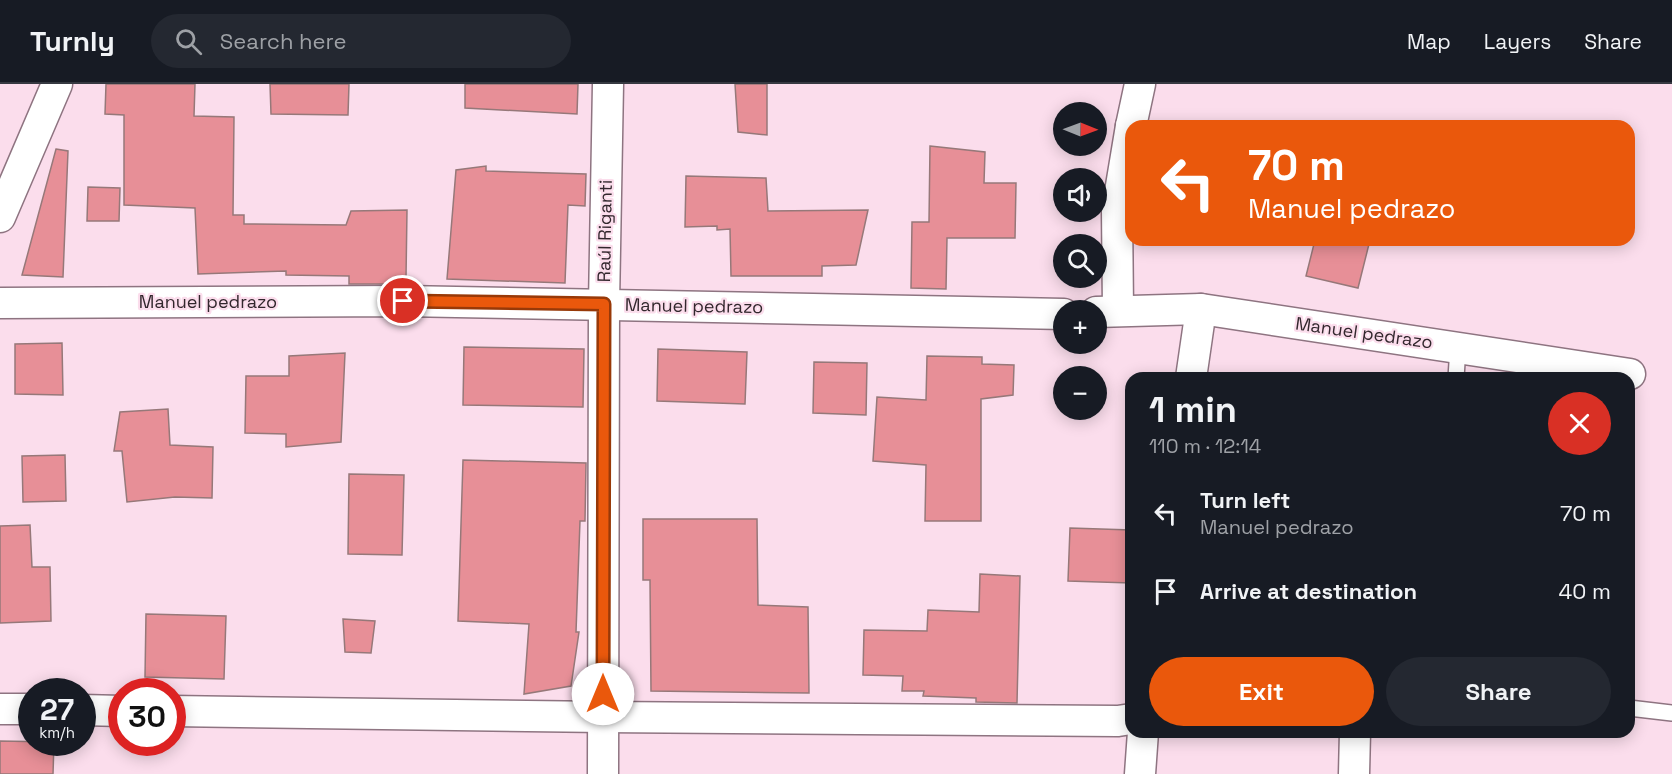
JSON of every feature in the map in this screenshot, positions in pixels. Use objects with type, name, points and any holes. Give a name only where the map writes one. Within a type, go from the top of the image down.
[{"type":"street","points":[[0,217],[57,84]]},
{"type":"street","name":"Raúl Riganti","points":[[603,774],[604,304],[608,84]]},
{"type":"street","points":[[1132,120],[1140,84]]},
{"type":"street","points":[[1107,311],[1117,210],[1125,162]]},
{"type":"street","name":"Manuel pedrazo","points":[[0,303],[403,301],[1053,314]]},
{"type":"street","points":[[1192,372],[1201,309]]},
{"type":"street","name":"Manuel pedrazo","points":[[1107,311],[1201,309],[1458,346],[1618,372]]},
{"type":"street","points":[[0,709],[18,709]]},
{"type":"street","points":[[186,711],[603,717],[1125,719]]},
{"type":"street","points":[[1140,774],[1143,738]]},
{"type":"street","points":[[1354,774],[1355,738]]},
{"type":"lane","points":[[1456,372],[1458,346]]},
{"type":"lane","points":[[1635,709],[1672,713]]},
{"type":"building","points":[[106,84],[195,84],[194,116],[234,117],[233,215],[244,215],[244,224],[346,225],[351,211],[407,210],[406,278],[403,277],[403,284],[349,284],[349,276],[286,275],[286,271],[198,274],[195,208],[124,205],[124,115],[105,114]]},
{"type":"building","points":[[270,84],[349,84],[348,115],[271,114]]},
{"type":"building","points":[[465,84],[578,84],[577,114],[465,108]]},
{"type":"building","points":[[735,84],[767,84],[767,135],[738,132]]},
{"type":"building","points":[[930,146],[985,152],[984,183],[1016,183],[1015,238],[947,238],[946,289],[911,288],[912,222],[929,222]]},
{"type":"building","points":[[56,149],[68,151],[63,277],[22,275]]},
{"type":"building","points":[[486,166],[486,171],[586,174],[585,206],[568,205],[565,283],[447,279],[456,170]]},
{"type":"building","points":[[686,176],[766,178],[768,211],[868,210],[856,265],[822,266],[822,276],[731,276],[730,229],[717,230],[717,226],[685,227]]},
{"type":"building","points":[[88,187],[120,188],[119,221],[87,221]]},
{"type":"building","points":[[1314,246],[1368,246],[1358,288],[1306,276]]},
{"type":"building","points":[[62,343],[63,395],[15,394],[15,344]]},
{"type":"building","points":[[464,347],[584,349],[583,407],[463,405]]},
{"type":"building","points":[[658,349],[747,352],[745,404],[657,401]]},
{"type":"building","points":[[345,353],[341,442],[286,447],[286,434],[245,433],[246,376],[289,376],[289,356]]},
{"type":"building","points":[[927,356],[982,357],[982,364],[1014,365],[1013,395],[981,399],[981,521],[925,521],[926,465],[873,461],[877,397],[926,400]]},
{"type":"building","points":[[814,362],[867,363],[866,415],[813,413]]},
{"type":"building","points":[[168,409],[170,445],[213,447],[212,498],[175,497],[127,502],[122,451],[114,451],[120,412]]},
{"type":"building","points":[[65,455],[66,501],[23,502],[22,456]]},
{"type":"building","points":[[463,460],[586,463],[585,521],[580,521],[576,632],[579,632],[571,686],[524,694],[529,624],[458,621]]},
{"type":"building","points":[[349,474],[404,475],[402,555],[348,554]]},
{"type":"building","points":[[643,519],[757,519],[758,605],[808,607],[809,693],[651,691],[650,580],[643,580]]},
{"type":"building","points":[[30,525],[32,567],[50,567],[51,621],[0,623],[0,526]]},
{"type":"building","points":[[1070,528],[1125,530],[1125,583],[1068,581]]},
{"type":"building","points":[[980,574],[1020,576],[1017,703],[976,702],[976,698],[923,696],[924,691],[902,691],[903,676],[863,675],[864,630],[927,631],[928,610],[979,612]]},
{"type":"building","points":[[146,614],[226,616],[224,679],[145,677]]},
{"type":"building","points":[[343,619],[375,621],[371,653],[345,652]]},
{"type":"building","points":[[0,741],[18,741],[18,756],[54,756],[53,774],[0,774]]},
{"type":"route","points":[[403,301],[604,304],[603,694]]}]
